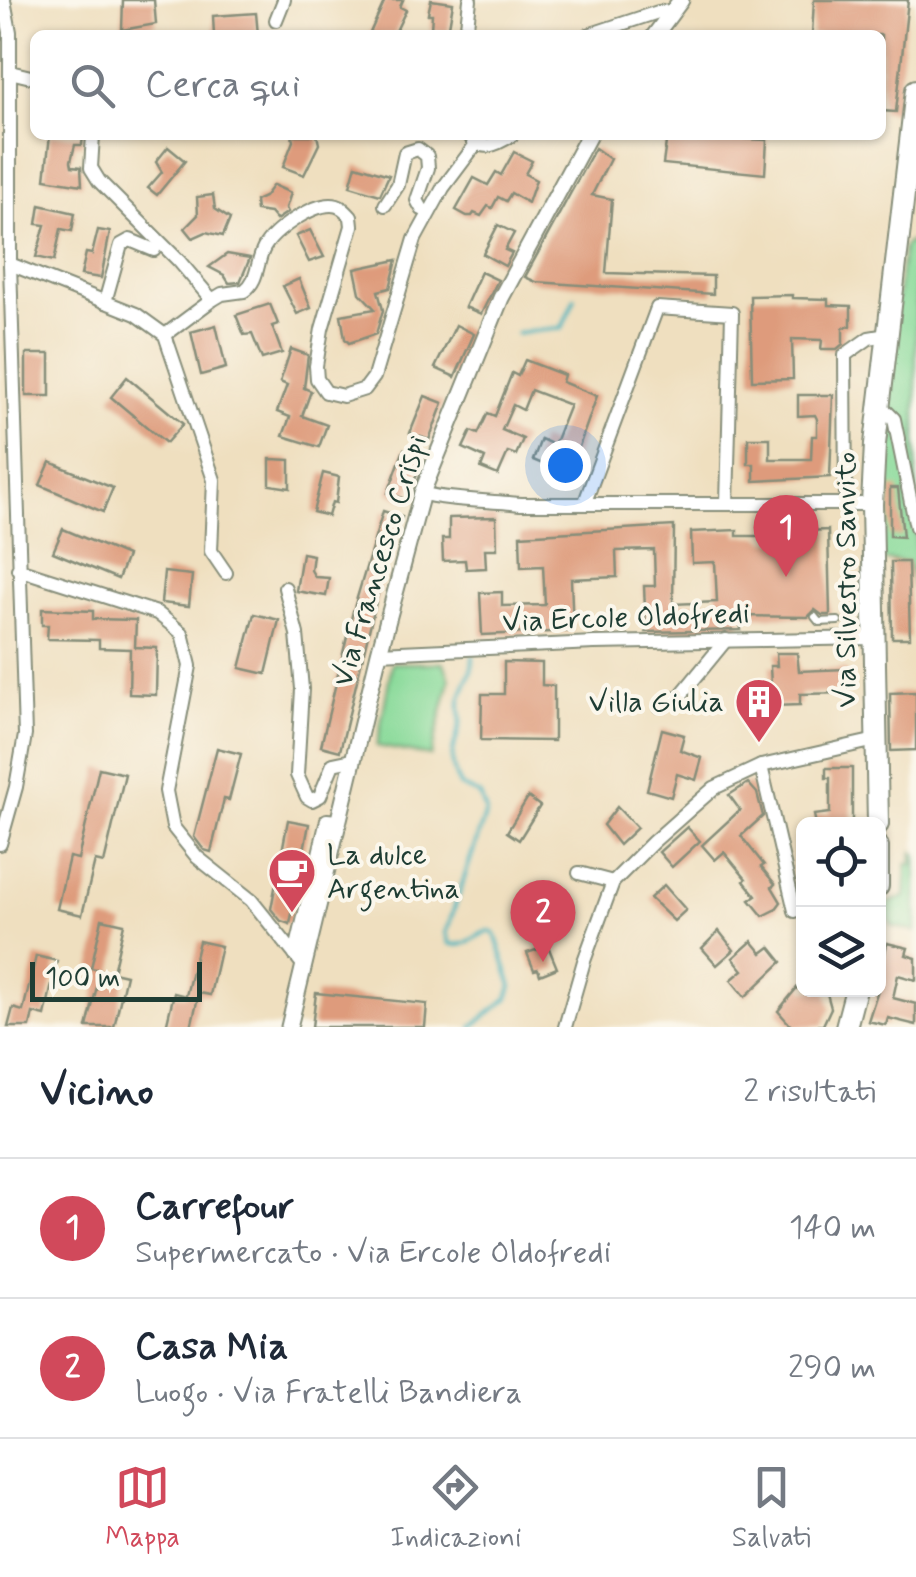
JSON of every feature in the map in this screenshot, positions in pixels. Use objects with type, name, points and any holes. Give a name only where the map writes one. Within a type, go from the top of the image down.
[{"type":"main road","name":"Via Silvestro Sanvito","points":[[878,817],[872,504],[878,410],[916,90]]},
{"type":"main road","points":[[846,1027],[854,997]]},
{"type":"street","points":[[0,844],[26,735],[10,264],[10,72],[4,0]]},
{"type":"street","points":[[276,20],[284,0]]},
{"type":"street","points":[[467,30],[470,0]]},
{"type":"street","points":[[603,30],[677,5]]},
{"type":"street","points":[[659,30],[677,5]]},
{"type":"street","points":[[10,72],[30,77]]},
{"type":"street","points":[[94,140],[92,168],[99,181],[212,300]]},
{"type":"street","points":[[164,335],[222,294],[251,286],[265,246],[279,233],[313,210],[327,205],[341,208],[351,217],[352,226],[320,339],[316,373],[320,385],[334,395],[360,392],[374,378],[398,305],[410,252],[428,212],[473,140],[490,146],[502,140]]},
{"type":"street","name":"Via Francesco Crispi","points":[[289,1027],[300,960],[422,493],[502,298],[586,140]]},
{"type":"street","points":[[385,205],[398,186],[404,154],[418,149],[425,153],[428,162],[416,200],[428,212]]},
{"type":"street","points":[[106,302],[121,245],[130,240],[154,250]]},
{"type":"street","points":[[10,264],[136,314],[164,335],[214,480],[211,551],[226,573]]},
{"type":"street","points":[[585,502],[657,308],[732,313],[727,504]]},
{"type":"street","name":"Via Silvestro Sanvito","points":[[846,506],[845,356],[868,338],[887,336]]},
{"type":"street","points":[[878,410],[894,419],[916,527]]},
{"type":"street","points":[[422,493],[434,498],[478,498],[520,504],[872,504]]},
{"type":"street","points":[[18,568],[157,613],[182,633],[190,666],[166,791],[172,827],[197,857],[251,900],[300,960]]},
{"type":"street","points":[[285,588],[297,634],[302,689],[297,775],[307,797],[312,800],[320,796],[333,764],[352,760]]},
{"type":"street","name":"Via Ercole Oldofredi","points":[[379,652],[874,638]]},
{"type":"street","points":[[660,706],[681,694],[726,640]]},
{"type":"street","points":[[565,1027],[613,882],[653,842],[714,788],[761,766],[876,740]]},
{"type":"street","points":[[761,766],[794,911]]},
{"type":"street","points":[[579,873],[613,882]]},
{"type":"lane","points":[[766,534],[800,532]]},
{"type":"lane","points":[[815,617],[819,622],[838,621]]},
{"type":"green space","points":[[916,242],[916,599],[908,562],[882,560],[877,459],[904,246]]},
{"type":"green space","points":[[392,663],[444,663],[450,679],[431,756],[377,746]]},
{"type":"green space","points":[[913,852],[916,932],[892,926],[887,917],[888,903],[905,897],[907,864],[912,864]]},
{"type":"building","points":[[123,0],[154,0],[156,24],[122,30]]},
{"type":"building","points":[[385,0],[403,0],[400,7],[406,10],[396,30],[371,30]]},
{"type":"building","points":[[431,0],[453,3],[448,30],[431,30],[432,14],[428,14]]},
{"type":"building","points":[[814,0],[908,0],[896,112],[886,111],[886,30],[812,30]]},
{"type":"building","points":[[256,13],[258,30],[214,30],[213,16]]},
{"type":"building","points":[[49,140],[82,140],[82,145],[75,145],[71,161],[72,166],[81,167],[82,185],[45,179]]},
{"type":"building","points":[[318,140],[304,175],[283,167],[293,141]]},
{"type":"building","points":[[666,140],[767,140],[765,174],[663,164]]},
{"type":"building","points":[[168,147],[185,161],[157,195],[148,188],[162,172],[156,162]]},
{"type":"building","points":[[595,148],[610,159],[592,195],[612,199],[606,273],[713,276],[713,294],[536,282],[525,277]]},
{"type":"building","points":[[514,152],[532,161],[525,174],[536,180],[528,203],[511,193],[506,201],[498,197],[481,216],[467,216],[456,210],[474,178],[488,185],[496,172],[501,175]]},
{"type":"building","points":[[356,165],[389,175],[380,195],[350,186]]},
{"type":"building","points":[[273,185],[291,193],[288,212],[276,220],[270,213],[256,211],[255,201]]},
{"type":"building","points":[[213,195],[215,209],[230,219],[223,236],[206,232],[193,238],[185,228],[198,215],[197,197]]},
{"type":"building","points":[[40,205],[75,213],[72,231],[61,229],[54,261],[36,257],[45,225],[37,224]]},
{"type":"building","points":[[498,225],[514,233],[505,250],[512,253],[505,266],[483,254]]},
{"type":"building","points":[[98,230],[110,232],[101,278],[81,275],[86,253],[92,254]]},
{"type":"building","points":[[310,230],[324,257],[309,262],[296,236]]},
{"type":"building","points":[[227,254],[250,258],[240,282],[229,283],[224,275],[209,267]]},
{"type":"building","points":[[397,260],[390,288],[378,291],[383,310],[376,334],[349,343],[341,315],[375,309],[360,293],[355,269]]},
{"type":"building","points":[[481,272],[498,280],[481,314],[465,307]]},
{"type":"building","points":[[299,279],[311,308],[297,314],[283,286]]},
{"type":"building","points":[[750,296],[828,299],[828,305],[851,306],[851,326],[843,328],[843,344],[837,349],[821,349],[822,340],[792,339],[793,379],[752,380]]},
{"type":"building","points":[[270,304],[278,324],[272,326],[282,353],[262,359],[252,334],[244,335],[236,315]]},
{"type":"building","points":[[216,325],[226,368],[201,375],[191,332]]},
{"type":"building","points":[[456,325],[474,334],[455,377],[435,368]]},
{"type":"building","points":[[291,349],[308,355],[304,388],[311,391],[302,416],[327,425],[319,447],[283,436],[290,417],[277,412],[287,385],[280,382]]},
{"type":"building","points":[[26,354],[50,354],[50,396],[26,396]]},
{"type":"building","points":[[525,360],[564,375],[562,382],[597,396],[569,475],[533,460],[541,439],[554,445],[570,405],[531,390],[523,410],[513,405],[502,430],[523,439],[516,455],[508,452],[498,475],[481,468],[485,458],[463,448],[471,431],[478,434],[488,413],[495,416],[512,373],[518,376]]},
{"type":"building","points":[[127,377],[183,424],[166,443],[111,397]]},
{"type":"building","points":[[798,395],[833,395],[830,477],[754,481],[754,464],[748,464],[748,438],[770,438],[770,459],[811,459],[817,419],[815,415],[798,416]]},
{"type":"building","points":[[425,396],[443,403],[429,440],[410,433]]},
{"type":"building","points":[[404,449],[424,456],[407,500],[388,493]]},
{"type":"building","points":[[270,459],[290,460],[290,488],[270,485]]},
{"type":"building","points":[[50,462],[113,488],[103,512],[40,485]]},
{"type":"building","points":[[323,473],[339,477],[336,503],[332,502],[328,516],[313,512]]},
{"type":"building","points":[[890,488],[898,488],[903,537],[890,536]]},
{"type":"building","points":[[383,511],[402,517],[388,552],[340,751],[321,746],[353,611]]},
{"type":"building","points":[[496,517],[497,549],[485,549],[486,568],[466,569],[465,560],[443,561],[442,539],[449,539],[449,518]]},
{"type":"building","points":[[674,526],[673,604],[717,602],[715,562],[692,563],[691,532],[737,530],[737,536],[760,536],[766,541],[801,540],[806,531],[828,530],[830,615],[815,610],[808,617],[740,616],[741,630],[646,632],[644,586],[655,586],[654,550],[616,551],[617,577],[571,579],[573,631],[482,635],[480,593],[502,592],[502,606],[545,605],[543,566],[521,567],[520,535]]},
{"type":"building","points":[[63,529],[127,556],[118,579],[53,552]]},
{"type":"building","points":[[302,553],[313,555],[311,570],[315,577],[329,578],[326,596],[296,591]]},
{"type":"building","points":[[891,562],[908,562],[910,638],[892,638]]},
{"type":"building","points":[[164,572],[192,575],[189,606],[161,603]]},
{"type":"building","points":[[42,609],[93,611],[93,619],[136,620],[135,647],[157,648],[156,695],[129,694],[130,649],[99,648],[99,640],[47,639],[48,625],[42,625]]},
{"type":"building","points":[[254,614],[279,620],[266,674],[240,668]]},
{"type":"building","points":[[776,653],[797,653],[799,671],[846,669],[847,693],[800,694],[800,705],[772,706],[770,666],[777,666]]},
{"type":"building","points":[[504,662],[542,663],[542,685],[554,686],[554,741],[481,740],[482,694],[504,694]]},
{"type":"building","points":[[916,692],[916,750],[891,751],[890,693]]},
{"type":"building","points":[[662,729],[684,735],[680,750],[702,758],[696,780],[677,774],[671,797],[647,790]]},
{"type":"building","points":[[217,748],[241,754],[229,800],[224,799],[211,852],[204,850],[194,837]]},
{"type":"building","points":[[99,768],[125,774],[104,863],[95,861],[82,915],[57,909],[69,857],[78,859]]},
{"type":"building","points":[[826,768],[852,768],[852,817],[814,817],[830,813],[830,778],[826,778]]},
{"type":"building","points":[[748,783],[757,793],[763,816],[741,836],[764,865],[761,867],[775,884],[772,887],[781,902],[763,916],[750,900],[756,896],[746,879],[724,852],[715,860],[702,845],[740,810],[729,795]]},
{"type":"building","points":[[528,797],[540,806],[519,840],[507,832]]},
{"type":"building","points":[[617,807],[637,828],[619,845],[603,825]]},
{"type":"building","points":[[288,820],[309,824],[290,924],[281,921],[271,909]]},
{"type":"building","points":[[687,827],[700,841],[672,867],[659,852]]},
{"type":"building","points":[[664,885],[686,910],[674,921],[650,898]]},
{"type":"building","points":[[102,919],[124,924],[113,972],[126,975],[114,1027],[87,1027],[101,970],[91,968]]},
{"type":"building","points":[[719,931],[734,950],[717,965],[702,948]]},
{"type":"building","points":[[199,941],[221,946],[210,995],[199,993],[191,1027],[166,1027],[174,993],[186,996]]},
{"type":"building","points":[[752,941],[762,953],[770,947],[782,962],[745,997],[731,980],[743,970],[733,958]]},
{"type":"building","points":[[887,943],[908,948],[906,955],[916,958],[916,980],[898,975],[893,998],[916,1004],[916,1025],[888,1018],[886,1025],[868,1021],[876,997],[886,997]]},
{"type":"building","points":[[548,946],[557,968],[540,975],[527,953]]},
{"type":"building","points":[[36,956],[57,961],[45,1016],[33,1013],[30,1027],[8,1027],[13,1008],[23,1011]]},
{"type":"building","points":[[796,989],[796,997],[828,997],[831,1008],[823,1025],[792,1027],[778,1011]]},
{"type":"building","points":[[316,993],[427,1004],[425,1027],[312,1027]]},
{"type":"waterway","points":[[517,333],[562,328],[575,298]]},
{"type":"waterway","points":[[472,1027],[508,998],[512,986],[495,934],[489,931],[455,945],[449,943],[446,933],[486,812],[480,795],[460,786],[452,762],[461,722],[460,701],[473,656]]},
{"type":"place","name":"Carrefour","points":[[786,577]]},
{"type":"place","name":"Villa Giulia","points":[[759,744]]},
{"type":"place","name":"La dulce Argentina","points":[[292,914]]},
{"type":"place","name":"Casa Mia","points":[[543,962]]}]
